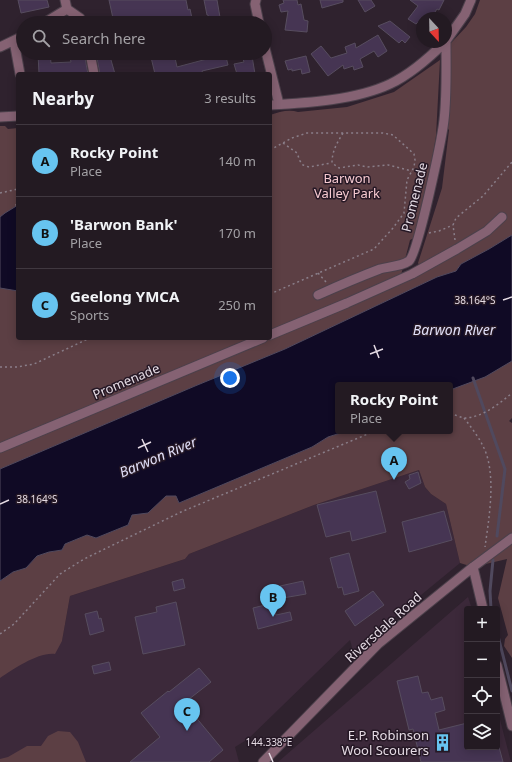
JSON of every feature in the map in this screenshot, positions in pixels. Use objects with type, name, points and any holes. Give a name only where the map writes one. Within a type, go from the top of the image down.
[{"type":"street","points":[[256,0],[254,4],[257,16]]},
{"type":"street","points":[[452,33],[465,14],[471,0]]},
{"type":"street","points":[[53,16],[66,5],[78,16]]},
{"type":"street","points":[[0,47],[14,41],[16,52]]},
{"type":"street","points":[[272,92],[274,105],[341,98],[372,91],[390,84],[408,74],[440,48]]},
{"type":"street","name":"Promenade","points":[[318,295],[356,278],[381,269],[408,262],[411,259],[435,171],[444,120],[446,48]]},
{"type":"street","points":[[17,60],[20,72]]},
{"type":"street","points":[[91,60],[94,72]]},
{"type":"street","points":[[267,60],[269,72]]},
{"type":"street","points":[[0,117],[16,116]]},
{"type":"street","points":[[272,334],[347,303],[397,280],[457,249],[487,231],[502,217]]},
{"type":"street","name":"Promenade","points":[[0,448],[258,340]]},
{"type":"street","name":"Riversdale Road","points":[[263,762],[378,644],[483,559],[512,538]]},
{"type":"street","points":[[473,567],[482,606]]},
{"type":"street","points":[[500,677],[512,726]]},
{"type":"path","points":[[272,149],[307,133],[383,133],[393,135],[414,154],[415,160],[412,171],[407,180],[404,213],[374,249],[272,293]]},
{"type":"path","points":[[332,163],[335,145],[343,133]]},
{"type":"path","points":[[283,143],[297,153],[304,166],[309,167],[332,163],[339,168],[358,165],[367,167],[388,166],[412,171]]},
{"type":"path","points":[[457,249],[453,225],[456,218],[483,196],[512,162]]},
{"type":"path","points":[[0,193],[16,189]]},
{"type":"path","points":[[419,234],[439,231],[453,225]]},
{"type":"path","points":[[0,367],[17,367],[34,364],[86,340]]},
{"type":"path","points":[[453,415],[464,418],[491,410],[512,393]]},
{"type":"path","points":[[464,418],[477,434],[484,448],[490,469],[491,504],[483,559]]},
{"type":"path","points":[[0,634],[14,624],[60,574],[84,559],[181,512],[368,434]]},
{"type":"shaded area","points":[[419,470],[425,487],[431,494],[446,504],[460,563],[353,651],[350,640],[248,739],[235,747],[239,762],[0,762],[0,672],[62,641],[70,596],[185,559],[189,554],[314,505]]},
{"type":"shaded area","points":[[468,597],[471,606],[464,606],[464,750],[500,750],[500,720],[511,762],[278,762]]},
{"type":"green space","name":"Barwon Valley Park","points":[[480,0],[512,0],[512,235],[461,264],[456,271],[437,277],[285,349],[0,469],[0,126],[5,126],[8,129],[16,128],[16,340],[272,340],[272,114],[288,111],[298,112],[347,107],[394,92],[440,60],[436,136],[431,166],[414,238],[410,240],[399,283],[422,271],[418,263],[442,188],[449,130],[445,125],[450,48],[452,48],[452,42],[466,27],[475,14]]},
{"type":"green space","points":[[512,361],[512,418],[509,421],[512,423],[512,658],[504,646],[505,639],[508,635],[498,598],[507,559],[473,567],[460,563],[446,504],[431,494],[425,487],[419,470],[314,505],[189,554],[185,559],[70,596],[62,641],[55,654],[48,654],[34,658],[0,678],[0,581],[13,572],[26,568],[37,556],[62,550],[65,544],[87,535],[96,538],[128,525],[132,515],[148,512],[166,496],[176,496],[179,503],[312,447],[328,437],[338,434],[453,434],[453,389]]},
{"type":"green space","points":[[58,731],[70,732],[78,742],[86,762],[0,762],[0,759],[8,757],[27,746],[41,746],[48,736]]},
{"type":"water","points":[[16,206],[16,291],[0,288],[0,217]]},
{"type":"water","name":"Barwon River","points":[[512,235],[512,361],[485,377],[453,389],[453,382],[335,382],[335,434],[338,434],[328,437],[312,447],[179,503],[176,496],[166,496],[148,513],[132,515],[128,525],[96,538],[87,535],[65,544],[62,550],[37,556],[26,568],[13,572],[0,581],[0,469],[285,349],[437,277],[456,271],[461,264]]},
{"type":"building","points":[[18,0],[47,0],[49,7],[21,13]]},
{"type":"building","points":[[109,0],[186,0],[188,10],[190,9],[192,16],[112,16]]},
{"type":"building","points":[[204,0],[217,0],[220,16],[207,15]]},
{"type":"building","points":[[283,0],[297,0],[298,5],[301,4],[304,20],[308,21],[307,32],[285,30],[288,11],[281,12],[279,5],[284,3]]},
{"type":"building","points":[[320,0],[343,0],[343,2],[322,8]]},
{"type":"building","points":[[358,0],[371,0],[375,6],[365,12]]},
{"type":"building","points":[[410,0],[444,0],[439,10],[437,9],[435,12],[416,12],[416,24],[408,19],[418,6]]},
{"type":"building","points":[[390,21],[410,37],[405,43],[402,40],[399,43],[378,26]]},
{"type":"building","points":[[378,35],[387,51],[378,57],[374,51],[360,59],[363,67],[354,70],[353,66],[344,69],[343,65],[328,76],[311,54],[321,46],[331,58],[347,53],[345,47],[355,43],[356,48]]},
{"type":"building","points":[[306,56],[310,72],[302,74],[301,69],[292,71],[292,69],[288,70],[285,61]]},
{"type":"building","points":[[38,60],[51,60],[51,63],[71,62],[71,60],[85,60],[88,72],[39,72]]},
{"type":"building","points":[[97,60],[111,60],[114,72],[100,72]]},
{"type":"building","points":[[152,60],[176,60],[177,67],[203,60],[227,60],[228,65],[202,72],[155,72]]},
{"type":"building","points":[[243,60],[253,60],[255,72],[236,72],[234,64],[244,62]]},
{"type":"building","points":[[418,472],[421,483],[409,489],[405,482],[410,479],[409,475]]},
{"type":"building","points":[[376,491],[386,532],[352,541],[350,531],[326,537],[317,505]]},
{"type":"building","points":[[444,511],[452,540],[409,552],[402,522]]},
{"type":"building","points":[[349,553],[359,591],[344,595],[342,587],[338,588],[330,558]]},
{"type":"building","points":[[183,579],[185,588],[174,591],[172,582]]},
{"type":"building","points":[[303,581],[306,594],[283,598],[280,586]]},
{"type":"building","points":[[373,591],[384,605],[355,626],[345,611]]},
{"type":"building","points":[[176,602],[185,645],[143,654],[135,617],[157,612],[156,607]]},
{"type":"building","points":[[273,603],[276,615],[290,612],[292,620],[258,629],[253,608]]},
{"type":"building","points":[[97,611],[99,619],[101,618],[104,631],[90,635],[85,614]]},
{"type":"building","points":[[109,662],[111,670],[94,674],[92,666]]},
{"type":"building","points":[[199,668],[211,682],[184,703],[223,750],[209,762],[130,762],[160,737],[141,713]]},
{"type":"building","points":[[418,676],[422,693],[428,692],[431,700],[442,697],[445,710],[435,713],[439,730],[464,724],[464,750],[500,750],[503,762],[421,762],[413,729],[409,730],[397,681]]},
{"type":"waterway","points":[[473,378],[505,469],[497,536]]},
{"type":"waterway","points":[[491,606],[490,591],[493,560]]},
{"type":"waterway","points":[[500,642],[512,691]]},
{"type":"place","name":"Rocky Point","points":[[394,480]]},
{"type":"place","name":"'Barwon Bank'","points":[[273,617]]},
{"type":"place","name":"Geelong YMCA","points":[[187,731]]},
{"type":"place","name":"E.P. Robinson Wool Scourers","points":[[442,742]]}]
